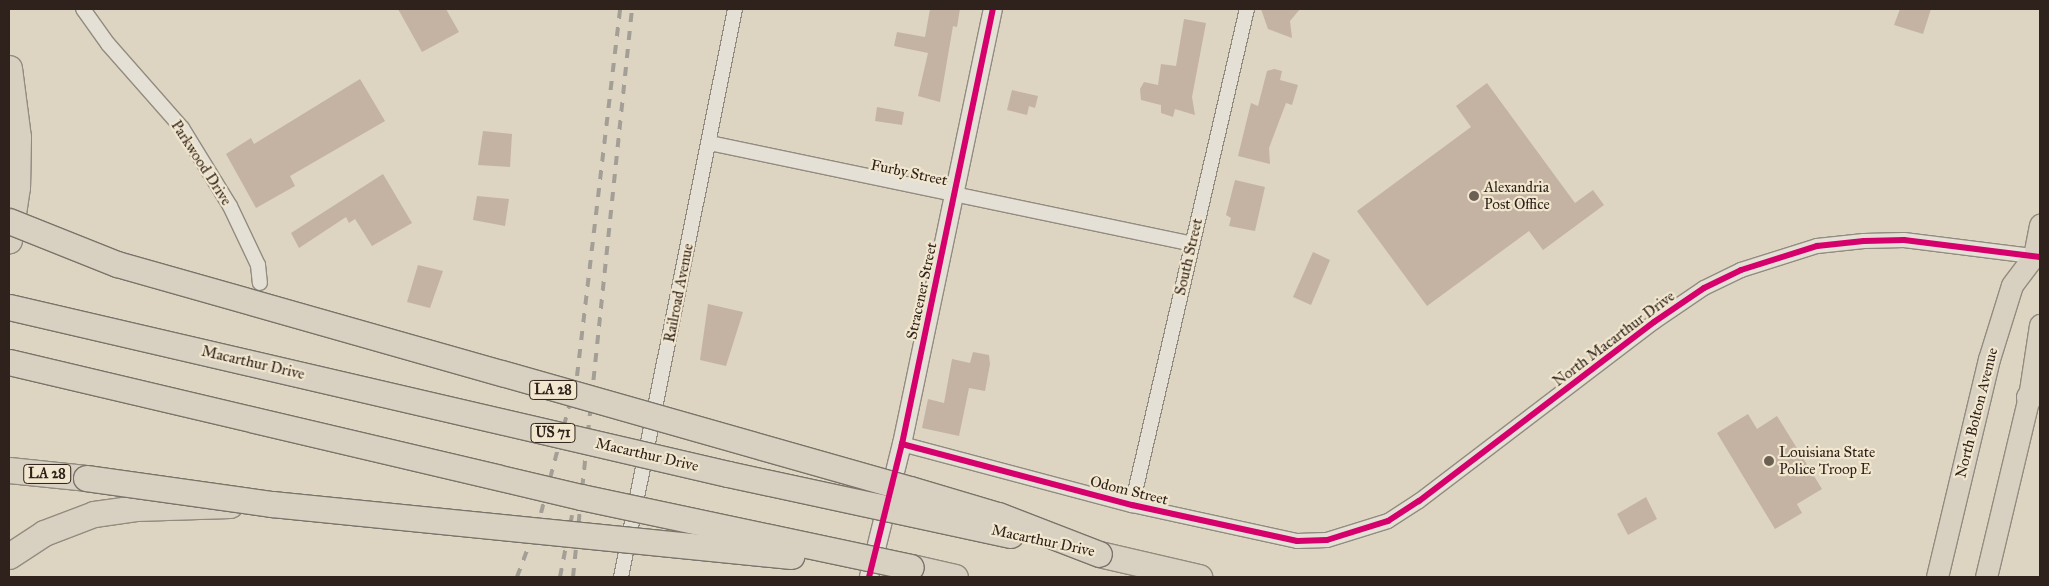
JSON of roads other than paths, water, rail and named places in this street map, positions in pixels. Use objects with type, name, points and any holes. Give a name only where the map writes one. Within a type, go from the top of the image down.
[{"type":"highway","points":[[9,68],[18,137],[17,188],[9,240]]},
{"type":"highway","name":"LA 28","points":[[9,221],[117,264],[910,489],[998,515],[1099,554]]},
{"type":"highway","name":"Macarthur Drive","points":[[9,307],[728,474],[1199,577]]},
{"type":"highway","points":[[9,362],[572,495],[955,577]]},
{"type":"highway","name":"LA 28","points":[[9,470],[272,504],[911,567]]},
{"type":"highway","points":[[9,556],[44,533],[94,514],[136,508],[272,504]]},
{"type":"main road","name":"North Bolton Avenue","points":[[2040,225],[2037,256],[2040,278]]},
{"type":"main road","name":"North Bolton Avenue","points":[[1938,577],[1989,359],[2012,285],[2037,256]]},
{"type":"main road","points":[[1986,577],[2035,389],[2040,325]]},
{"type":"street","name":"Parkwood Drive","points":[[83,9],[108,44],[182,128],[230,206],[258,265],[260,283]]},
{"type":"street","name":"Railroad Avenue","points":[[621,577],[710,143],[735,9]]},
{"type":"street","name":"Stracener Street","points":[[869,577],[902,444],[993,9]]},
{"type":"street","name":"South Street","points":[[1132,505],[1247,9]]},
{"type":"street","name":"Furby Street","points":[[710,143],[955,196],[1192,244]]},
{"type":"street","name":"North Macarthur Drive","points":[[1353,533],[1388,521],[1427,496],[1654,322],[1704,288],[1741,270],[1816,246],[1864,241],[1904,240],[2037,256]]},
{"type":"street","name":"Odom Street","points":[[902,444],[1132,505],[1297,541],[1353,533]]},
{"type":"railway","points":[[517,577],[541,513],[577,376],[620,9]]},
{"type":"railway","points":[[573,577],[632,9]]},
{"type":"railway","points":[[560,577],[572,515]]},
{"type":"place","name":"Alexandria Post Office","points":[[1474,196]]},
{"type":"place","name":"Louisiana State Police Troop E","points":[[1769,461]]}]
